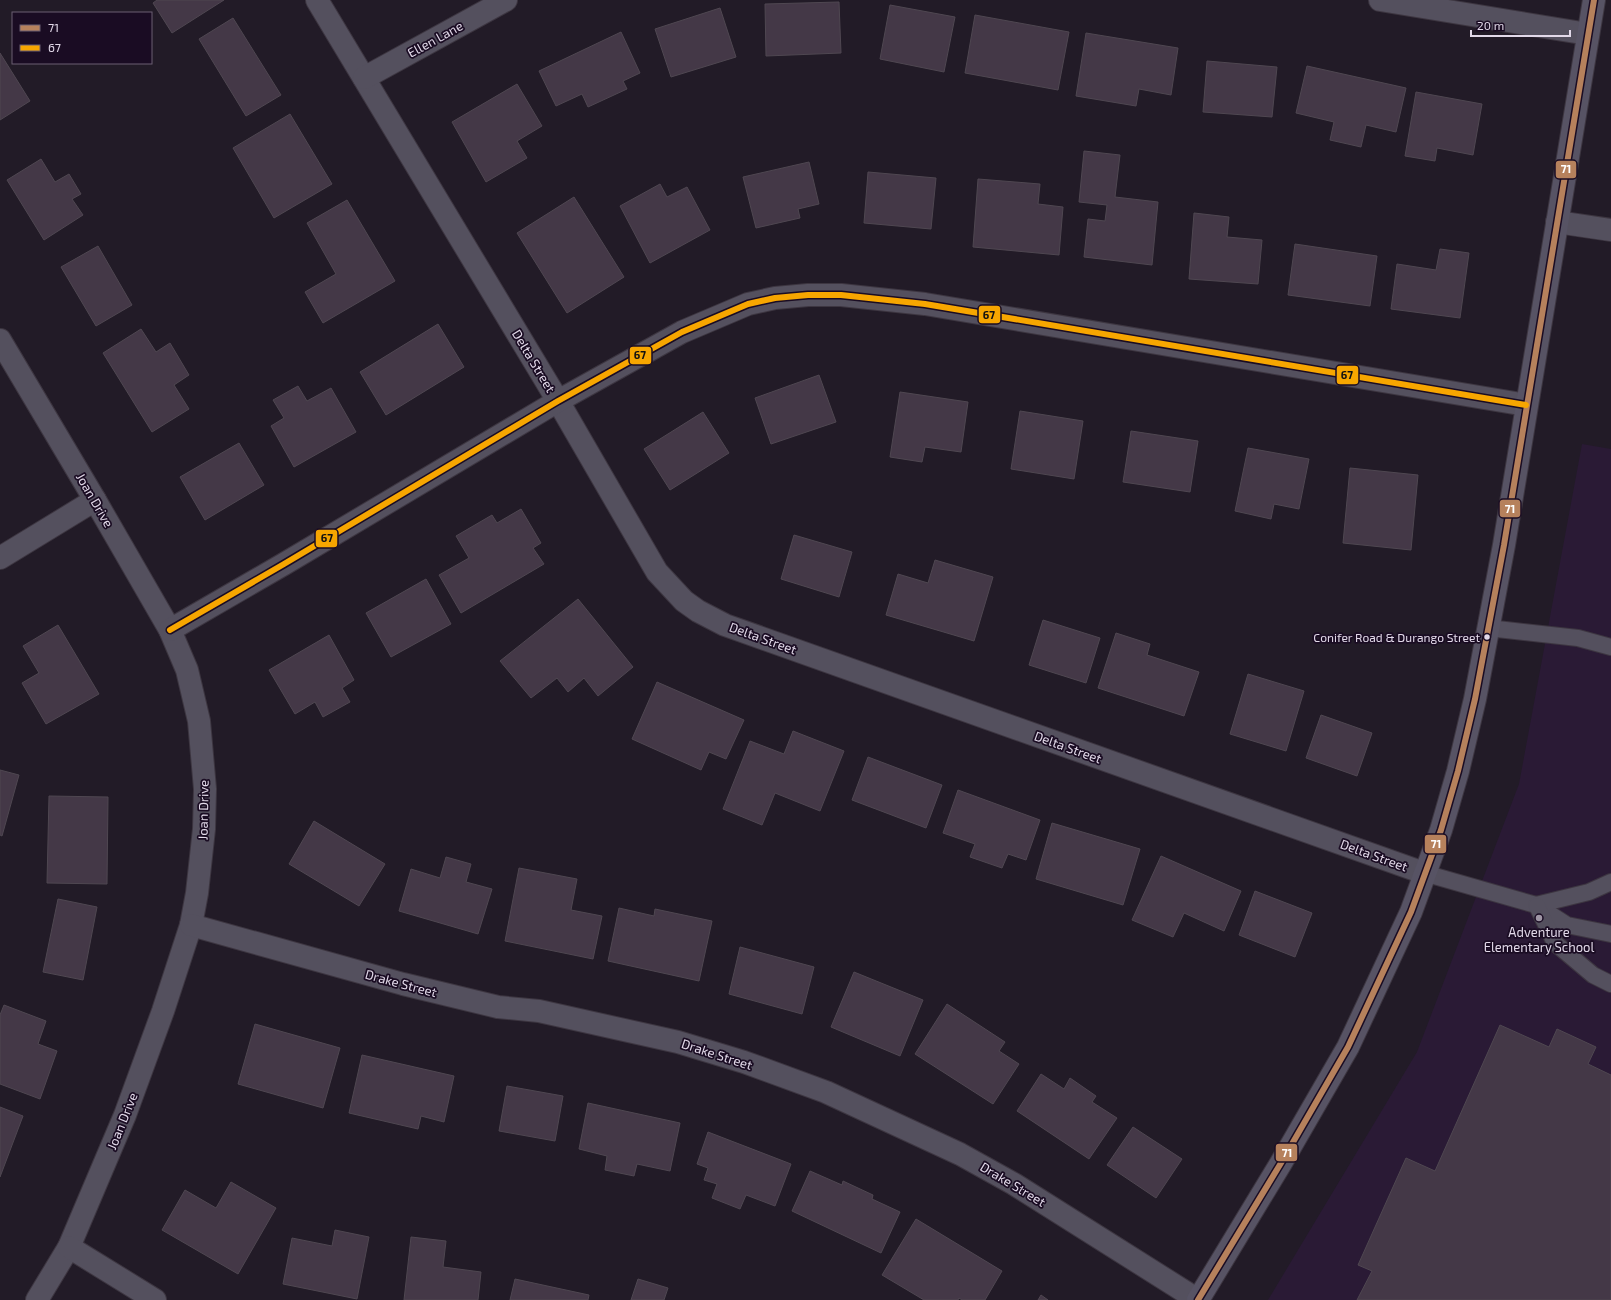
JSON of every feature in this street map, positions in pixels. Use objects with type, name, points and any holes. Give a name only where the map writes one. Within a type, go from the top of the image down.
[{"type":"street","name":"Delta Street","points":[[317,0],[558,401],[657,572],[684,601],[698,611],[725,625],[1424,873]]},
{"type":"street","name":"Ellen Lane","points":[[364,78],[506,0]]},
{"type":"street","points":[[1380,0],[1588,34]]},
{"type":"street","points":[[1198,1300],[1281,1163],[1348,1047],[1410,912],[1441,830],[1458,771],[1475,698],[1504,545],[1594,0]]},
{"type":"street","points":[[1557,222],[1611,230]]},
{"type":"street","points":[[170,630],[558,401],[682,332],[748,304],[775,298],[808,295],[834,295],[925,304],[1526,405]]},
{"type":"street","name":"Joan Drive","points":[[0,340],[170,630],[187,670],[199,721],[205,789],[204,829],[198,886],[191,925],[163,1011],[125,1115],[69,1248],[37,1300]]},
{"type":"street","points":[[0,558],[95,500]]},
{"type":"street","name":"Drake Street","points":[[191,925],[403,984],[498,1007],[539,1011],[678,1042],[744,1062],[818,1090],[960,1154],[1014,1184],[1198,1300]]},
{"type":"street","points":[[69,1248],[155,1300]]},
{"type":"lane","points":[[1488,628],[1578,638],[1611,647]]},
{"type":"lane","points":[[1424,873],[1536,905],[1567,925],[1611,934]]},
{"type":"lane","points":[[1536,905],[1589,892],[1611,882]]},
{"type":"lane","points":[[1536,905],[1556,942],[1593,975],[1611,984]]},
{"type":"shaded area","name":"Adventure Elementary School","points":[[1582,444],[1611,449],[1611,1300],[1268,1300],[1417,1052],[1519,784]]},
{"type":"building","points":[[157,0],[224,0],[172,33],[153,3]]},
{"type":"building","points":[[839,2],[841,53],[766,56],[765,4]]},
{"type":"building","points":[[890,5],[955,17],[944,72],[880,59]]},
{"type":"building","points":[[720,8],[736,57],[671,77],[655,29]]},
{"type":"building","points":[[975,15],[1069,32],[1058,90],[965,73]]},
{"type":"building","points":[[233,18],[281,95],[246,116],[199,39]]},
{"type":"building","points":[[621,32],[640,73],[623,81],[627,89],[588,107],[582,94],[556,106],[539,71]]},
{"type":"building","points":[[1086,33],[1178,48],[1171,95],[1139,89],[1136,106],[1076,96]]},
{"type":"building","points":[[0,53],[30,101],[0,120]]},
{"type":"building","points":[[1207,61],[1277,67],[1272,117],[1203,112]]},
{"type":"building","points":[[1307,66],[1406,88],[1396,132],[1366,125],[1361,147],[1330,140],[1334,122],[1296,113]]},
{"type":"building","points":[[517,84],[542,126],[517,141],[527,158],[486,182],[452,122]]},
{"type":"building","points":[[1416,92],[1482,104],[1473,155],[1437,148],[1435,161],[1405,156]]},
{"type":"building","points":[[290,114],[332,184],[274,218],[233,148]]},
{"type":"building","points":[[1084,151],[1120,155],[1115,197],[1158,202],[1152,265],[1084,257],[1088,219],[1105,221],[1107,205],[1079,202]]},
{"type":"building","points":[[41,159],[55,182],[69,174],[81,194],[72,199],[83,215],[44,240],[7,180]]},
{"type":"building","points":[[809,162],[819,204],[798,209],[800,218],[756,228],[743,177]]},
{"type":"building","points":[[868,172],[936,178],[931,229],[864,223]]},
{"type":"building","points":[[978,179],[1040,184],[1038,204],[1063,207],[1059,255],[973,247]]},
{"type":"building","points":[[660,184],[667,197],[687,187],[710,230],[650,263],[620,206]]},
{"type":"building","points":[[574,197],[624,277],[567,313],[517,233]]},
{"type":"building","points":[[347,200],[395,281],[323,323],[305,292],[336,274],[307,223]]},
{"type":"building","points":[[1194,213],[1229,217],[1227,237],[1262,240],[1258,284],[1189,279]]},
{"type":"building","points":[[1295,244],[1377,256],[1370,306],[1288,295]]},
{"type":"building","points":[[98,246],[132,305],[96,326],[61,267]]},
{"type":"building","points":[[1440,249],[1469,253],[1460,318],[1391,309],[1397,264],[1436,270]]},
{"type":"building","points":[[438,324],[464,367],[386,415],[360,372]]},
{"type":"building","points":[[141,329],[156,352],[170,343],[189,375],[174,385],[189,409],[152,432],[103,353]]},
{"type":"building","points":[[819,375],[836,422],[771,444],[755,398]]},
{"type":"building","points":[[298,386],[307,401],[331,388],[356,432],[294,467],[271,426],[284,418],[273,400]]},
{"type":"building","points":[[900,392],[968,402],[961,452],[925,447],[922,462],[890,457]]},
{"type":"building","points":[[1020,411],[1083,421],[1074,479],[1011,469]]},
{"type":"building","points":[[703,412],[729,453],[670,490],[644,449]]},
{"type":"building","points":[[1131,431],[1198,441],[1190,492],[1123,482]]},
{"type":"building","points":[[239,443],[264,485],[205,520],[180,477]]},
{"type":"building","points":[[1248,448],[1309,459],[1299,509],[1274,504],[1271,519],[1235,511]]},
{"type":"building","points":[[1350,468],[1418,475],[1411,550],[1343,543]]},
{"type":"building","points":[[521,509],[541,543],[533,548],[544,564],[461,613],[439,575],[469,558],[456,536],[492,515],[497,523]]},
{"type":"building","points":[[794,535],[852,552],[839,597],[781,579]]},
{"type":"building","points":[[935,560],[993,577],[974,641],[886,615],[898,574],[928,583]]},
{"type":"building","points":[[426,579],[451,624],[391,657],[366,613]]},
{"type":"building","points":[[578,599],[633,667],[598,696],[584,678],[568,692],[557,678],[531,698],[500,661]]},
{"type":"building","points":[[1043,620],[1100,638],[1086,683],[1029,665]]},
{"type":"building","points":[[58,625],[99,694],[46,724],[22,683],[39,673],[23,646]]},
{"type":"building","points":[[1116,633],[1150,644],[1147,655],[1199,672],[1184,716],[1098,688]]},
{"type":"building","points":[[329,635],[354,680],[342,688],[350,702],[323,717],[315,702],[295,714],[269,670]]},
{"type":"building","points":[[1248,674],[1304,691],[1286,751],[1230,734]]},
{"type":"building","points":[[657,682],[744,720],[726,759],[709,752],[701,770],[632,739]]},
{"type":"building","points":[[1321,715],[1372,733],[1357,776],[1306,758]]},
{"type":"building","points":[[793,731],[844,751],[820,811],[775,793],[762,825],[723,809],[750,741],[784,754]]},
{"type":"building","points":[[868,757],[942,785],[926,828],[852,800]]},
{"type":"building","points":[[0,770],[19,775],[2,836],[0,835]]},
{"type":"building","points":[[958,790],[1040,820],[1026,860],[1008,854],[1002,868],[970,857],[975,844],[943,833]]},
{"type":"building","points":[[49,796],[108,797],[107,884],[47,883]]},
{"type":"building","points":[[314,821],[385,864],[359,906],[289,864]]},
{"type":"building","points":[[1052,823],[1140,849],[1123,905],[1036,879]]},
{"type":"building","points":[[1161,856],[1241,891],[1224,931],[1184,913],[1173,937],[1132,920]]},
{"type":"building","points":[[446,857],[471,864],[466,882],[492,889],[478,934],[399,911],[411,869],[440,878]]},
{"type":"building","points":[[519,868],[577,879],[571,910],[602,916],[593,959],[505,941]]},
{"type":"building","points":[[1255,891],[1312,913],[1295,957],[1239,935]]},
{"type":"building","points":[[58,899],[97,907],[83,980],[43,972]]},
{"type":"building","points":[[619,908],[654,916],[655,909],[712,921],[699,981],[608,961]]},
{"type":"building","points":[[740,947],[814,967],[802,1014],[729,994]]},
{"type":"building","points":[[854,972],[923,1000],[900,1056],[831,1027]]},
{"type":"building","points":[[947,1004],[1005,1042],[999,1051],[1019,1064],[993,1104],[915,1054]]},
{"type":"building","points":[[4,1005],[46,1021],[38,1044],[57,1051],[40,1099],[0,1084],[0,1015]]},
{"type":"building","points":[[255,1024],[340,1048],[323,1108],[238,1084]]},
{"type":"building","points":[[1500,1025],[1549,1047],[1557,1029],[1596,1047],[1588,1064],[1611,1075],[1611,1300],[1357,1300],[1372,1271],[1358,1265],[1406,1158],[1435,1171]]},
{"type":"building","points":[[362,1055],[454,1076],[444,1122],[421,1116],[418,1129],[349,1113]]},
{"type":"building","points":[[1041,1074],[1064,1089],[1070,1078],[1096,1096],[1092,1102],[1117,1118],[1089,1159],[1017,1111]]},
{"type":"building","points":[[507,1086],[563,1096],[555,1141],[499,1131]]},
{"type":"building","points":[[588,1103],[680,1123],[670,1171],[637,1164],[634,1176],[605,1170],[607,1156],[579,1149]]},
{"type":"building","points":[[0,1107],[23,1116],[0,1177]]},
{"type":"building","points":[[1133,1127],[1182,1159],[1156,1198],[1107,1165]]},
{"type":"building","points":[[708,1132],[791,1164],[775,1206],[746,1195],[740,1209],[712,1198],[717,1184],[704,1180],[708,1168],[697,1164]]},
{"type":"building","points":[[810,1171],[842,1185],[843,1181],[873,1195],[872,1199],[900,1212],[881,1253],[792,1211]]},
{"type":"building","points":[[231,1182],[276,1208],[238,1274],[162,1230],[185,1190],[216,1208]]},
{"type":"building","points":[[916,1219],[1002,1271],[985,1300],[962,1300],[959,1298],[958,1300],[924,1300],[882,1275]]},
{"type":"building","points":[[335,1230],[369,1237],[357,1299],[283,1284],[292,1238],[332,1246]]},
{"type":"building","points":[[411,1237],[446,1241],[443,1267],[481,1272],[478,1300],[404,1300]]},
{"type":"building","points":[[515,1279],[589,1295],[588,1300],[510,1300]]},
{"type":"building","points":[[638,1279],[668,1288],[664,1300],[631,1300]]},
{"type":"building","points":[[1041,1295],[1048,1300],[1038,1300]]},
{"type":"transit line","name":"71","points":[[1198,1300],[1281,1163],[1348,1047],[1411,912],[1441,830],[1458,771],[1475,699],[1504,545],[1594,0]]},
{"type":"transit line","name":"67","points":[[170,630],[558,401],[682,332],[748,304],[775,298],[808,295],[841,295],[925,304],[1526,405]]},
{"type":"place","name":"Conifer Road & Durango Street","points":[[1487,637]]},
{"type":"place","name":"Adventure Elementary School","points":[[1539,918]]}]
